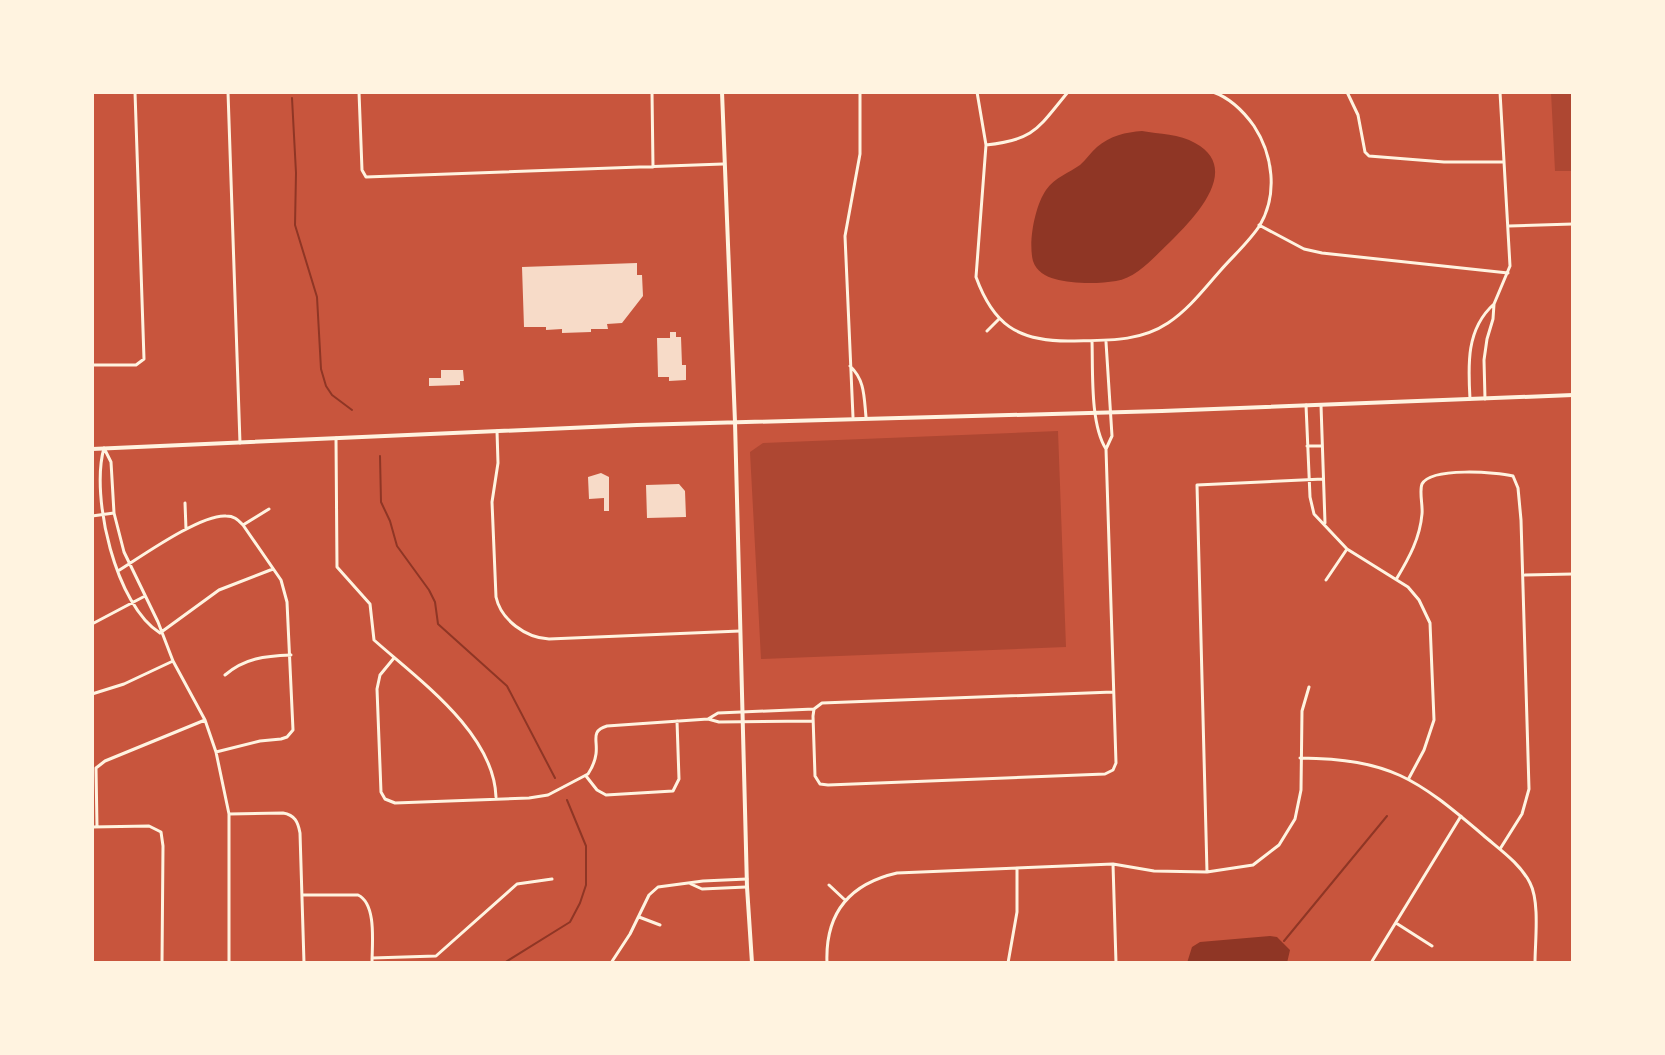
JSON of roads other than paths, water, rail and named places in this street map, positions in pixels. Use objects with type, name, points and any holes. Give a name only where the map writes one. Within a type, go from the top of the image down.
[{"type":"street","points":[[92,365],[136,365],[144,359],[135,92]]},
{"type":"street","points":[[228,92],[240,443]]},
{"type":"street","points":[[359,92],[362,170],[366,177],[724,164]]},
{"type":"street","points":[[652,92],[653,167]]},
{"type":"street","points":[[722,92],[752,963]]},
{"type":"street","points":[[853,417],[845,236],[860,154],[860,92]]},
{"type":"street","points":[[977,92],[986,145],[976,277],[983,297],[999,319],[1019,332],[1062,341],[1139,337],[1167,324],[1186,309],[1259,225],[1271,200],[1271,168],[1267,151],[1251,122],[1231,101],[1213,92]]},
{"type":"street","points":[[986,145],[1023,139],[1037,130],[1068,92]]},
{"type":"street","points":[[1347,92],[1358,115],[1365,152],[1369,156],[1444,162],[1503,162]]},
{"type":"street","points":[[1485,399],[1484,360],[1494,304],[1510,266],[1500,92]]},
{"type":"street","points":[[1507,226],[1573,224]]},
{"type":"street","points":[[1259,225],[1304,249],[1322,253],[1508,273]]},
{"type":"street","points":[[1470,399],[1468,362],[1471,345],[1482,315],[1494,304]]},
{"type":"street","points":[[987,331],[999,319]]},
{"type":"street","points":[[1092,341],[1096,412],[1100,440],[1106,449]]},
{"type":"street","points":[[814,709],[815,776],[823,785],[1105,774],[1113,770],[1116,763],[1106,449],[1112,436],[1106,341]]},
{"type":"street","points":[[850,365],[859,374],[863,386],[866,417]]},
{"type":"street","points":[[92,449],[853,417],[1110,412],[1573,395]]},
{"type":"street","points":[[1306,405],[1309,479],[1314,514],[1347,549],[1397,578],[1419,600],[1430,623],[1434,720],[1424,750],[1409,778]]},
{"type":"street","points":[[1321,405],[1325,523]]},
{"type":"street","points":[[497,431],[498,463],[492,502],[497,600],[504,614],[525,632],[549,639],[740,631]]},
{"type":"street","points":[[336,438],[337,567],[370,604],[374,640],[471,732],[495,777],[496,799]]},
{"type":"street","points":[[1307,446],[1322,446]]},
{"type":"street","points":[[104,448],[111,462],[114,513],[129,564],[158,622],[173,661],[205,720],[216,752],[229,814],[229,963]]},
{"type":"street","points":[[104,448],[99,463],[101,515],[132,604],[146,625],[160,633]]},
{"type":"street","points":[[1397,578],[1416,542],[1422,516],[1421,486],[1424,481],[1435,476],[1488,472],[1513,476],[1518,488],[1523,575],[1528,794],[1522,814],[1500,849]]},
{"type":"street","points":[[1207,872],[1197,485],[1323,479]]},
{"type":"street","points":[[185,503],[186,529]]},
{"type":"street","points":[[243,525],[269,509]]},
{"type":"street","points":[[92,516],[114,513]]},
{"type":"street","points":[[118,571],[186,529],[218,516],[231,516],[243,525],[281,580],[287,602],[291,655],[295,723],[291,734],[281,739],[216,752]]},
{"type":"street","points":[[1326,580],[1347,549]]},
{"type":"street","points":[[160,633],[219,590],[273,569]]},
{"type":"street","points":[[1523,575],[1573,574]]},
{"type":"street","points":[[92,624],[145,596]]},
{"type":"street","points":[[225,675],[242,662],[291,655]]},
{"type":"street","points":[[394,658],[380,675],[377,689],[380,787],[383,796],[395,803],[548,795],[586,776],[596,756],[595,735],[607,726],[708,719],[744,723],[813,721]]},
{"type":"street","points":[[92,694],[124,684],[173,661]]},
{"type":"street","points":[[827,963],[829,929],[845,900],[874,880],[897,873],[1113,864],[1154,871],[1207,872],[1253,865],[1279,845],[1295,819],[1301,790],[1302,711],[1309,687]]},
{"type":"street","points":[[708,719],[718,713],[814,709],[825,703],[1113,692]]},
{"type":"street","points":[[162,963],[161,832],[149,826],[94,827],[94,774],[100,764],[205,720]]},
{"type":"street","points":[[586,776],[597,790],[606,795],[664,794],[673,791],[679,779],[677,720]]},
{"type":"street","points":[[1300,758],[1359,762],[1409,778],[1500,849],[1520,868],[1531,885],[1535,963]]},
{"type":"street","points":[[229,814],[283,813],[290,814],[296,820],[300,833],[304,963]]},
{"type":"street","points":[[1371,963],[1461,816]]},
{"type":"street","points":[[1113,864],[1116,963]]},
{"type":"street","points":[[1008,963],[1017,912],[1017,868]]},
{"type":"street","points":[[302,895],[358,895],[364,898],[368,906],[372,960],[436,956],[517,884],[552,879]]},
{"type":"street","points":[[611,963],[649,895],[658,887],[747,879]]},
{"type":"street","points":[[691,884],[702,889],[747,887]]},
{"type":"street","points":[[829,885],[845,900]]},
{"type":"street","points":[[639,917],[660,925]]},
{"type":"street","points":[[1396,923],[1432,946]]},
{"type":"waterway","points":[[292,98],[295,225],[317,297],[321,369],[332,395],[352,410]]},
{"type":"waterway","points":[[380,456],[381,502],[397,546],[435,602],[438,624],[507,686],[555,778]]},
{"type":"waterway","points":[[504,963],[570,922],[580,903],[586,885],[586,846],[567,800]]},
{"type":"waterway","points":[[1284,941],[1387,816]]}]
